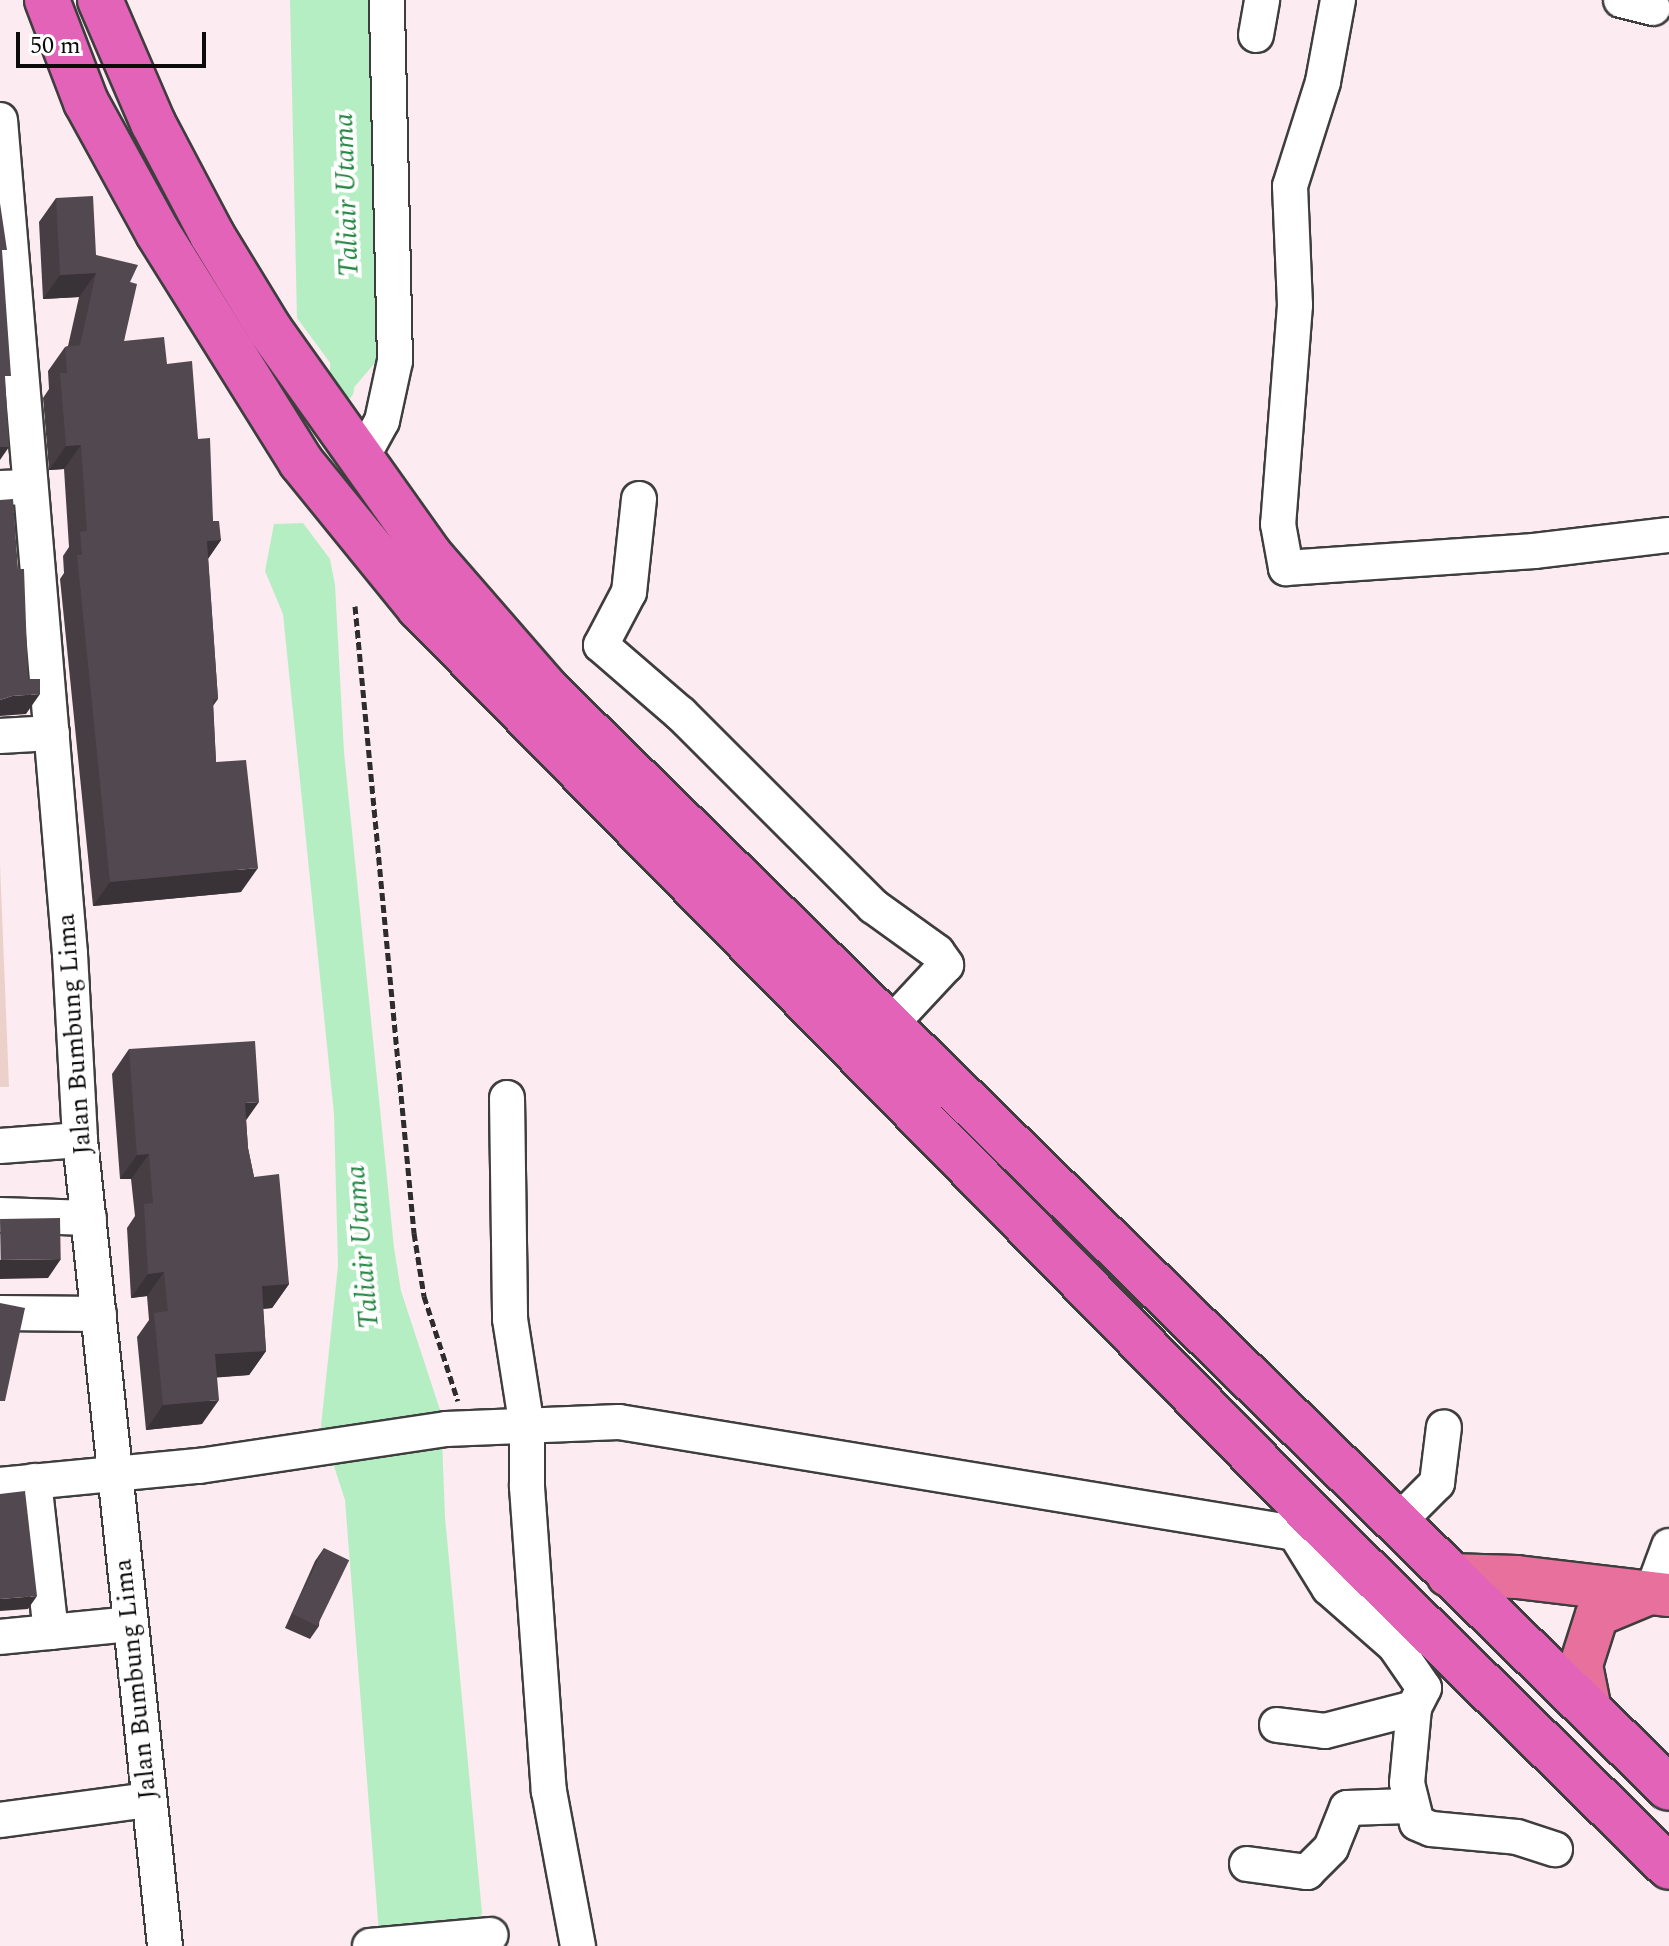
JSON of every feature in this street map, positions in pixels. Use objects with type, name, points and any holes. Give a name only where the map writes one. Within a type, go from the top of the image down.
[{"type":"highway","points":[[47,0],[86,102],[158,233],[284,438],[336,507],[508,701],[1304,1525],[1669,1867]]},
{"type":"highway","points":[[100,0],[153,123],[212,235],[270,330],[429,554],[548,691],[898,1016],[1399,1521],[1448,1575],[1589,1705],[1669,1788]]},
{"type":"main road","points":[[1448,1575],[1517,1577],[1660,1593]]},
{"type":"main road","points":[[1589,1705],[1581,1665],[1597,1615],[1615,1603],[1660,1593]]},
{"type":"street","points":[[355,450],[386,410],[395,361],[387,0]]},
{"type":"street","points":[[1256,35],[1262,0]]},
{"type":"street","points":[[1338,0],[1323,82],[1290,186],[1295,305],[1278,524],[1286,568],[1534,551],[1669,535]]},
{"type":"street","name":"Jalan Bumbung Lima","points":[[0,120],[15,488],[52,733],[80,1140],[165,1946]]},
{"type":"street","points":[[639,499],[629,592],[601,645],[681,714],[873,906],[937,952],[946,965],[898,1016]]},
{"type":"street","points":[[0,736],[52,733]]},
{"type":"street","points":[[507,1098],[510,1319],[527,1427],[527,1487],[549,1791],[578,1946]]},
{"type":"street","points":[[0,1146],[80,1140]]},
{"type":"street","points":[[0,1215],[89,1218]]},
{"type":"street","points":[[0,1313],[99,1314]]},
{"type":"street","points":[[0,1485],[199,1466],[301,1447],[446,1429],[619,1422],[1304,1525],[1329,1588],[1395,1646],[1424,1688],[1414,1708],[1409,1806],[1417,1823],[1431,1829],[1517,1837],[1555,1849]]},
{"type":"street","points":[[1399,1521],[1437,1483],[1444,1427]]},
{"type":"street","points":[[34,1481],[51,1632]]},
{"type":"street","points":[[1660,1593],[1669,1546]]},
{"type":"street","points":[[0,1637],[130,1624]]},
{"type":"street","points":[[1277,1725],[1325,1731],[1414,1708]]},
{"type":"street","points":[[0,1820],[148,1800]]},
{"type":"street","points":[[1247,1864],[1307,1872],[1331,1848],[1347,1808],[1409,1806]]},
{"type":"street","points":[[370,1946],[484,1935]]},
{"type":"path","points":[[355,606],[402,1131],[422,1284],[455,1395],[483,1428]]},
{"type":"shaded area","points":[[0,864],[9,1087],[0,1087]]},
{"type":"water","points":[[290,0],[371,0],[379,358],[351,391],[297,318]]},
{"type":"water","points":[[303,523],[330,559],[335,585],[344,752],[394,1248],[401,1291],[441,1413],[445,1517],[482,1913],[478,1922],[380,1946],[345,1500],[321,1426],[338,1266],[334,1114],[283,614],[265,571],[274,524]]},
{"type":"building","points":[[93,196],[96,255],[138,265],[130,282],[137,284],[124,341],[164,337],[167,364],[192,361],[198,439],[210,438],[213,521],[219,521],[221,540],[207,541],[218,699],[213,699],[216,762],[246,760],[258,868],[110,882],[77,555],[82,555],[80,532],[87,531],[81,445],[66,446],[60,373],[67,373],[65,347],[80,345],[96,273],[60,275],[56,198]]},
{"type":"building","points":[[0,203],[7,250],[2,250],[11,376],[5,376],[9,447],[0,447]]},
{"type":"building","points":[[13,499],[18,569],[24,569],[28,679],[40,679],[40,694],[0,700],[0,500]]},
{"type":"building","points":[[255,1041],[259,1102],[245,1103],[248,1148],[254,1177],[279,1174],[289,1284],[262,1286],[266,1351],[215,1354],[219,1400],[163,1405],[154,1313],[168,1311],[164,1272],[148,1274],[144,1204],[153,1203],[149,1154],[137,1155],[129,1049]]},
{"type":"building","points":[[60,1218],[61,1259],[1,1260],[0,1219]]},
{"type":"building","points":[[0,1303],[25,1308],[5,1401],[0,1401]]},
{"type":"building","points":[[25,1491],[37,1596],[0,1599],[0,1494]]},
{"type":"building","points":[[324,1548],[349,1560],[317,1626],[292,1614]]},
{"type":"waterway","name":"Taliair Utama","points":[[341,389],[345,347]]}]
